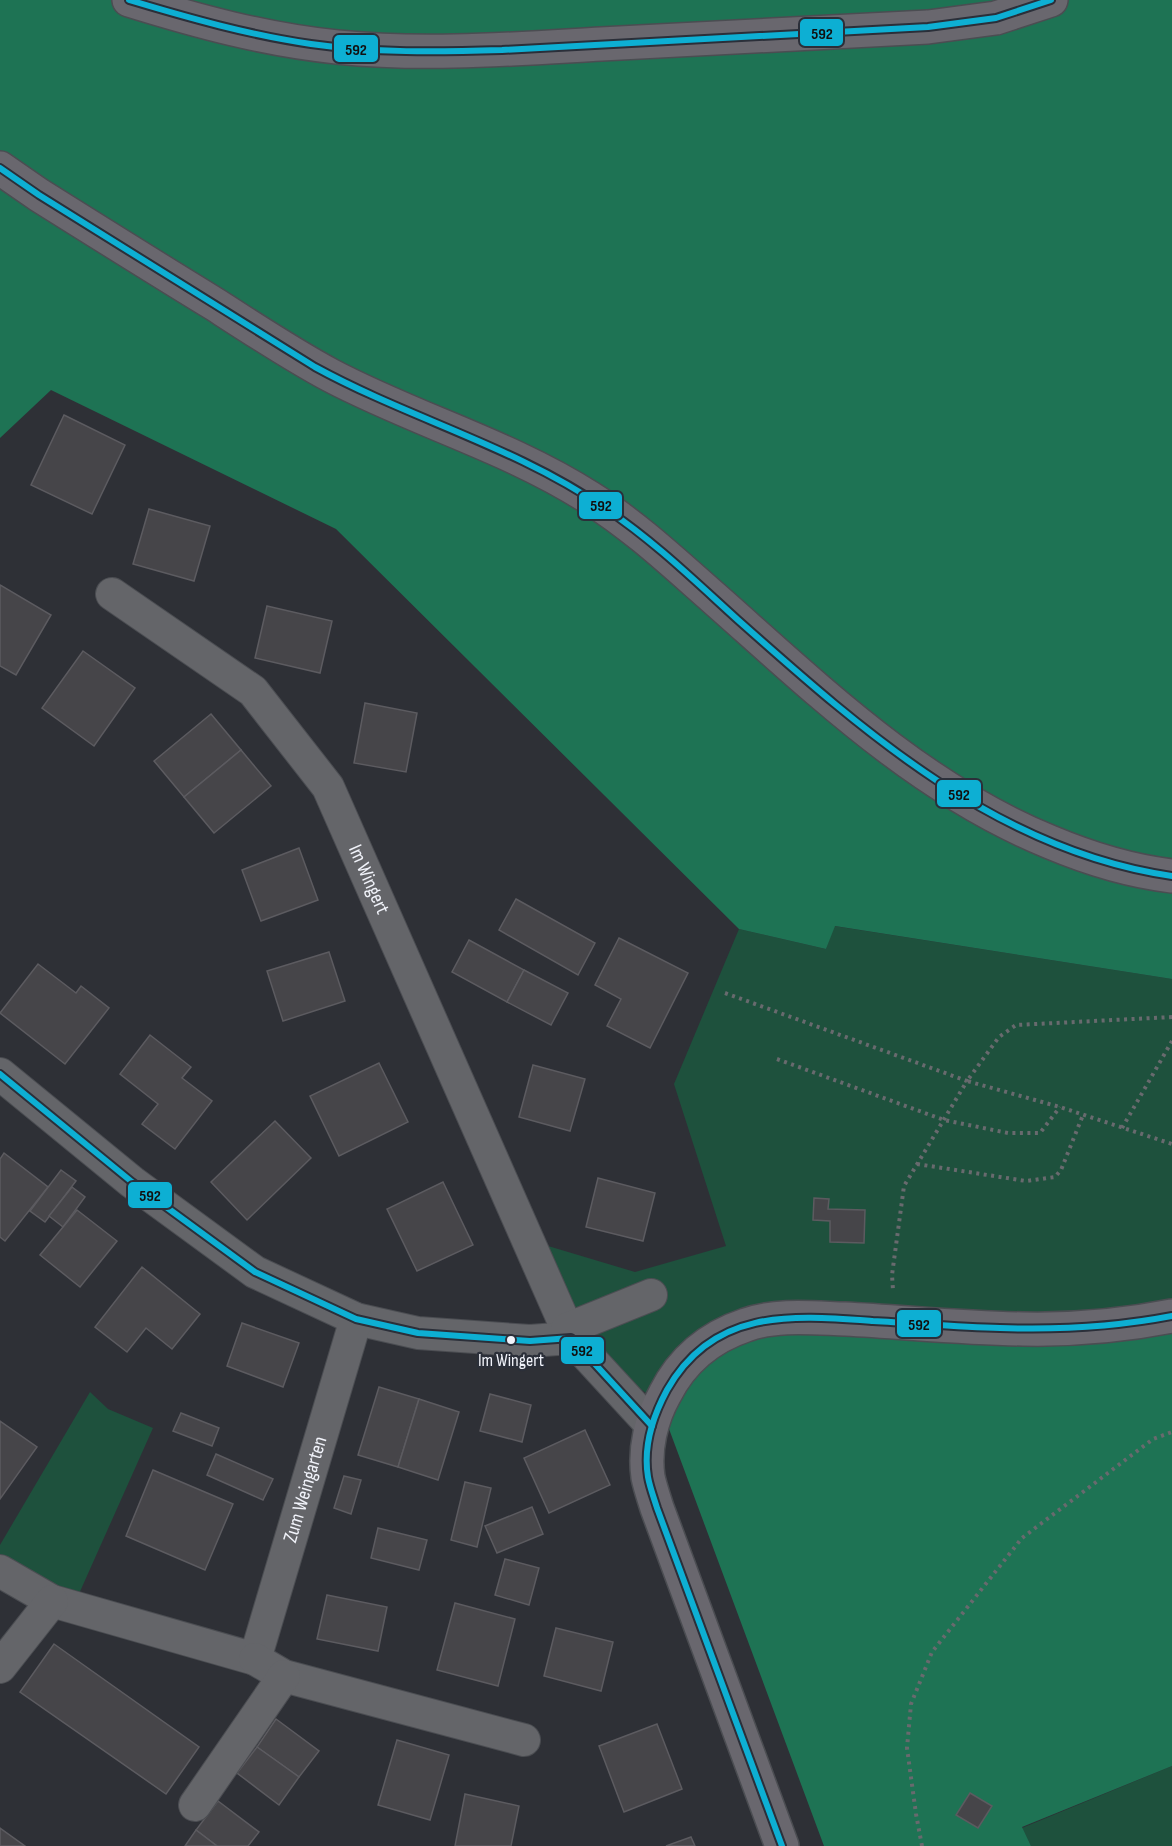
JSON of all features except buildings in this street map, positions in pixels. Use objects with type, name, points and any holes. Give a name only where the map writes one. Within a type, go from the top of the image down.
[{"type":"main road","points":[[129,0],[177,15],[271,37],[336,47],[405,51],[483,50],[928,27],[996,18],[1051,0]]},
{"type":"main road","points":[[0,168],[49,201],[330,375],[393,405],[482,441],[564,482],[594,500],[654,546],[820,693],[904,760],[965,800],[1030,834],[1067,849],[1108,862],[1172,876]]},
{"type":"main road","points":[[782,1846],[657,1508],[648,1478],[646,1451],[652,1426],[666,1390],[687,1361],[705,1345],[725,1333],[748,1324],[773,1319],[894,1321],[980,1328],[1063,1330],[1118,1326],[1172,1316]]},
{"type":"street","name":"Im Wingert","points":[[112,594],[253,691],[328,787],[569,1334],[652,1426]]},
{"type":"street","points":[[0,1074],[132,1182],[255,1272],[356,1319],[418,1333],[530,1341],[569,1334],[651,1295]]},
{"type":"street","name":"Zum Weingarten","points":[[255,1659],[356,1319]]},
{"type":"street","points":[[0,1571],[52,1602],[255,1659],[284,1676],[524,1740]]},
{"type":"street","points":[[0,1667],[52,1602]]},
{"type":"street","points":[[195,1805],[284,1676]]},
{"type":"path","points":[[725,993],[968,1081],[1060,1107],[1172,1144]]},
{"type":"path","points":[[894,1321],[892,1275],[904,1186],[968,1081],[999,1037],[1016,1025],[1172,1017]]},
{"type":"path","points":[[1122,1128],[1172,1041]]},
{"type":"path","points":[[777,1059],[944,1120],[1008,1133],[1040,1133],[1060,1107]]},
{"type":"path","points":[[917,1164],[1026,1181],[1055,1177],[1061,1170],[1083,1115]]},
{"type":"path","points":[[922,1846],[907,1748],[911,1704],[932,1652],[1022,1538],[1153,1439],[1172,1432]]},
{"type":"green space","points":[[0,0],[1172,0],[1172,979],[835,926],[826,949],[739,929],[336,529],[51,390],[0,438]]},
{"type":"green space","points":[[834,926],[1172,979],[1172,1309],[659,1402],[629,1381],[578,1321],[538,1243],[635,1272],[726,1246],[674,1084],[739,929],[826,949]]},
{"type":"green space","points":[[1172,1309],[1172,1766],[1022,1827],[1031,1846],[824,1846],[659,1402],[711,1329],[937,1317]]},
{"type":"green space","points":[[90,1392],[108,1409],[153,1428],[78,1596],[0,1555],[0,1545]]},
{"type":"green space","points":[[1172,1766],[1172,1846],[1031,1846],[1022,1828]]},
{"type":"transit line","name":"592","points":[[129,0],[219,25],[311,44],[358,49],[430,51],[502,50],[928,27],[996,18],[1051,0]]},
{"type":"transit line","name":"592","points":[[0,168],[39,195],[315,367],[536,468],[606,509],[658,548],[834,704],[937,781],[991,814],[1048,841],[1109,862],[1172,876]]},
{"type":"transit line","name":"592","points":[[0,1074],[132,1182],[255,1272],[356,1319],[418,1333],[530,1341],[571,1338],[652,1426]]},
{"type":"transit line","name":"592","points":[[782,1846],[657,1508],[648,1477],[648,1443],[657,1410],[667,1390],[686,1363],[707,1344],[731,1331],[757,1322],[784,1319],[843,1319],[1043,1329],[1108,1325],[1172,1316]]},
{"type":"place","name":"Im Wingert","points":[[511,1340]]}]
